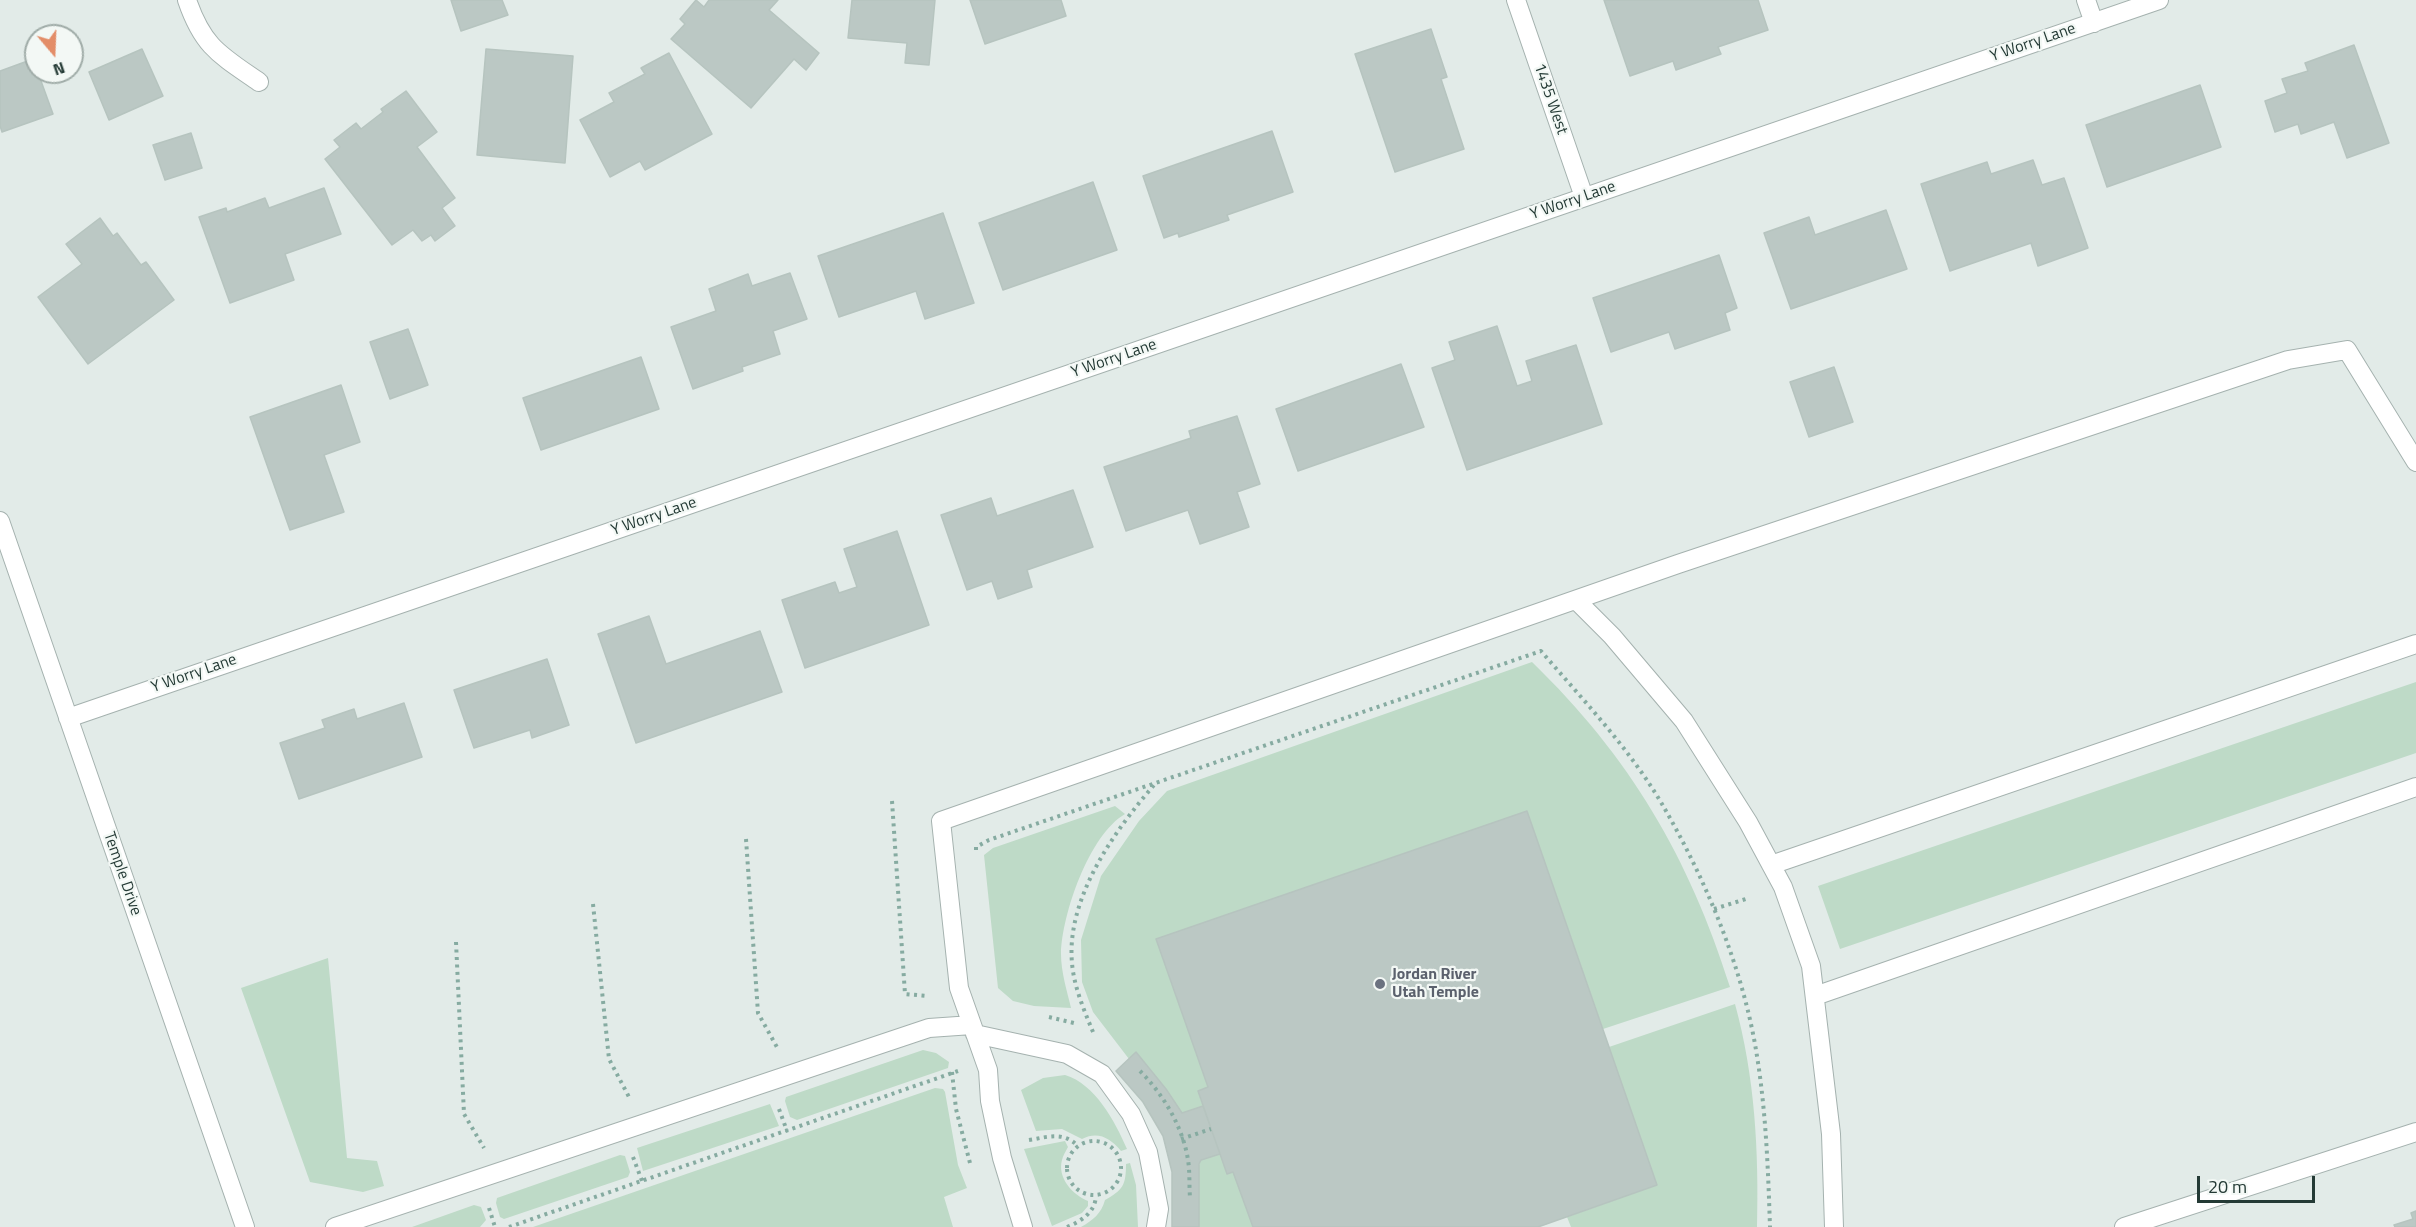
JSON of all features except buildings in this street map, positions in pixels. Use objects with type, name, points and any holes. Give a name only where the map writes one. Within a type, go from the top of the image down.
[{"type":"street","points":[[187,0],[198,28],[215,51],[259,82]]},
{"type":"street","name":"1435 West","points":[[1516,0],[1584,197]]},
{"type":"street","points":[[2086,0],[2094,22]]},
{"type":"street","name":"Y Worry Lane","points":[[68,718],[2159,0]]},
{"type":"street","points":[[1023,1227],[1002,1158],[990,1101],[988,1071],[959,988],[941,821],[1576,600],[2288,360],[2347,350],[2416,462]]},
{"type":"street","name":"Temple Drive","points":[[0,521],[244,1227]]},
{"type":"street","points":[[1576,600],[1612,636],[1684,721],[1748,822],[1783,887],[1811,966],[1831,1134],[1834,1227]]},
{"type":"street","points":[[1771,865],[2416,644]]},
{"type":"street","points":[[1815,996],[2416,787]]},
{"type":"street","points":[[335,1227],[929,1028],[973,1030],[1067,1054],[1102,1074],[1131,1114],[1148,1152],[1159,1209],[1156,1227]]},
{"type":"street","points":[[2124,1227],[2416,1132]]},
{"type":"path","points":[[977,859],[976,847],[990,840],[1541,651],[1612,733],[1661,803],[1702,878],[1742,990],[1756,1049],[1767,1137],[1770,1227]]},
{"type":"path","points":[[1093,1032],[1079,999],[1072,962],[1074,928],[1086,887],[1107,849],[1132,810],[1156,782]]},
{"type":"path","points":[[892,801],[904,994],[962,998]]},
{"type":"path","points":[[746,839],[758,1013],[780,1052],[780,1078],[776,1100],[787,1131]]},
{"type":"path","points":[[1714,909],[1749,898]]},
{"type":"path","points":[[593,904],[609,1059],[633,1103],[630,1148],[642,1181]]},
{"type":"path","points":[[456,942],[464,1114],[488,1155],[487,1202],[495,1227]]},
{"type":"path","points":[[1045,1016],[1076,1024]]},
{"type":"path","points":[[1084,1028],[1101,1038]]},
{"type":"path","points":[[1134,1065],[1157,1089],[1176,1123],[1188,1159],[1190,1206]]},
{"type":"path","points":[[509,1227],[958,1071],[989,1083]]},
{"type":"path","points":[[1026,1130],[1029,1140],[1060,1135],[1072,1140],[1078,1146]]},
{"type":"path","points":[[1094,1141],[1106,1143],[1116,1151],[1121,1161],[1121,1178],[1113,1188],[1104,1194],[1092,1197],[1080,1192],[1069,1182],[1066,1164],[1070,1154],[1078,1146],[1094,1141]]},
{"type":"path","points":[[1067,1227],[1090,1213],[1096,1204],[1096,1196]]},
{"type":"green space","points":[[1532,662],[1599,735],[1627,772],[1652,811],[1696,895],[1730,987],[1603,1029],[1527,811],[1156,939],[1208,1087],[1198,1091],[1203,1106],[1182,1113],[1136,1052],[1129,1059],[1093,1012],[1082,982],[1081,940],[1101,876],[1139,821],[1167,791]]},
{"type":"green space","points":[[2416,682],[2416,753],[1840,949],[1818,886]]},
{"type":"green space","points":[[1115,806],[1125,814],[1112,824],[1089,857],[1066,918],[1061,961],[1071,1008],[1034,1006],[1013,1001],[998,988],[984,855],[993,848]]},
{"type":"green space","points":[[328,958],[347,1158],[377,1161],[384,1186],[363,1192],[310,1182],[241,988]]},
{"type":"green space","points":[[1735,1004],[1747,1059],[1754,1115],[1757,1227],[1571,1227],[1567,1217],[1657,1185],[1609,1047]]},
{"type":"green space","points":[[923,1050],[936,1053],[949,1062],[948,1068],[797,1120],[790,1117],[786,1097]]},
{"type":"green space","points":[[1065,1075],[1086,1086],[1095,1095],[1110,1116],[1127,1149],[1121,1151],[1108,1139],[1098,1136],[1082,1139],[1062,1129],[1036,1131],[1021,1090],[1043,1078]]},
{"type":"green space","points":[[935,1088],[943,1089],[945,1092],[958,1165],[967,1188],[944,1197],[953,1227],[533,1227]]},
{"type":"green space","points":[[770,1104],[779,1126],[643,1171],[637,1148]]},
{"type":"green space","points":[[1065,1141],[1068,1147],[1061,1167],[1064,1179],[1077,1195],[1088,1201],[1088,1206],[1082,1213],[1052,1226],[1024,1149]]},
{"type":"green space","points":[[1220,1154],[1233,1172],[1253,1227],[1199,1227],[1199,1165],[1201,1160]]},
{"type":"green space","points":[[620,1155],[625,1156],[630,1172],[628,1177],[504,1219],[500,1217],[497,1198]]},
{"type":"green space","points":[[1130,1163],[1136,1185],[1138,1227],[1081,1227],[1096,1216],[1105,1200],[1120,1190],[1124,1182],[1126,1164]]},
{"type":"green space","points":[[474,1205],[481,1207],[486,1220],[480,1227],[412,1227]]},
{"type":"place","name":"Jordan River Utah Temple","points":[[1380,984]]}]
